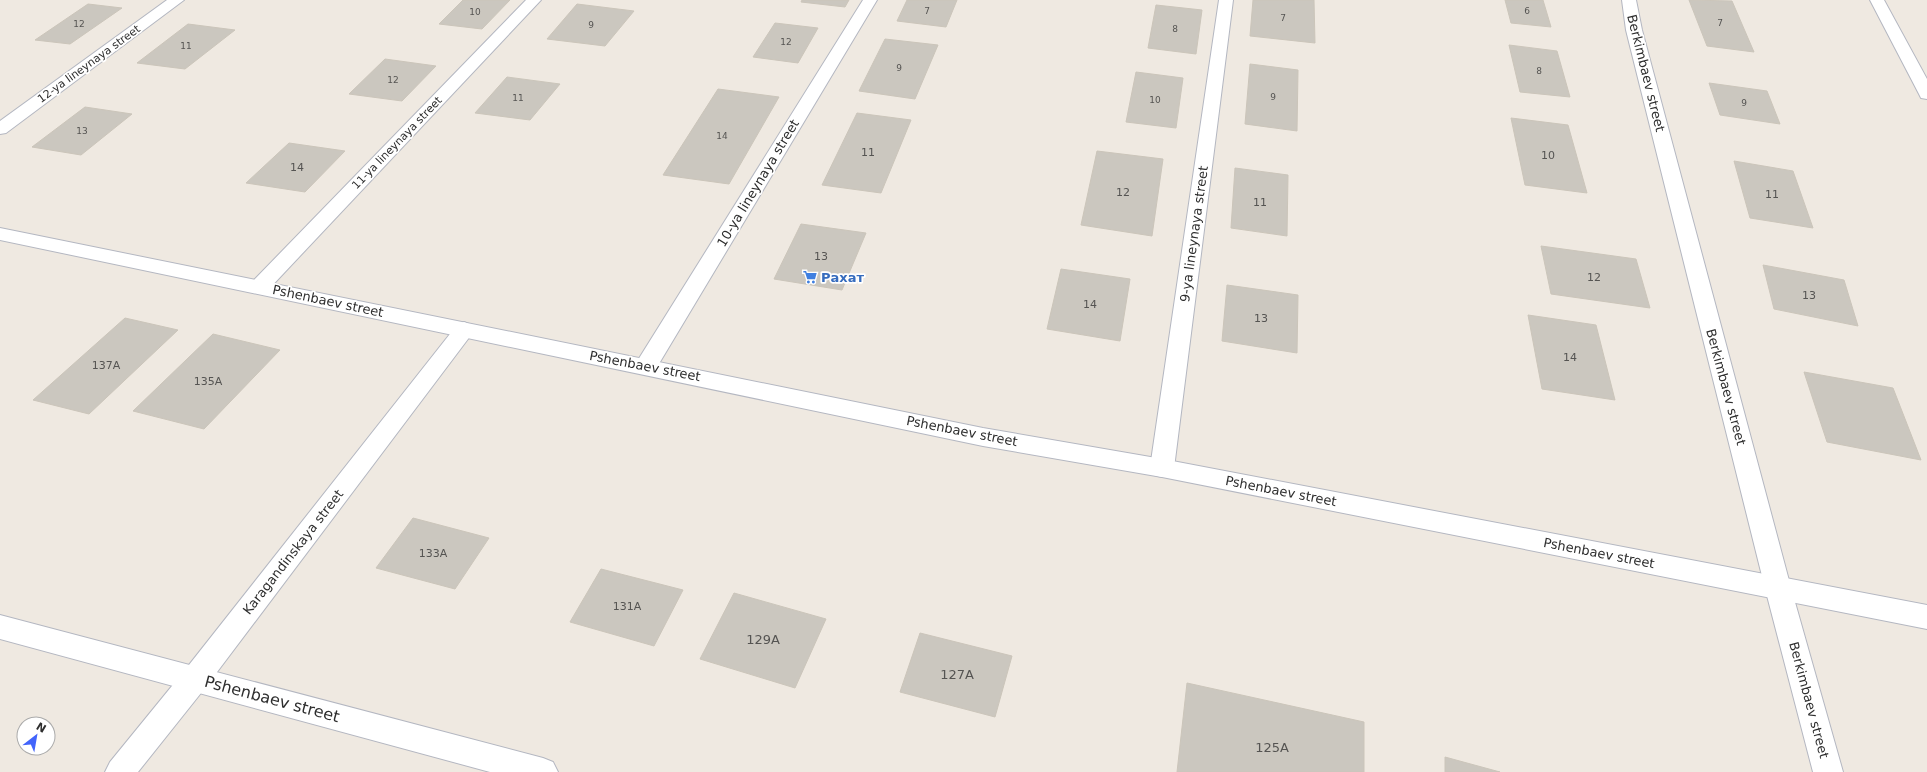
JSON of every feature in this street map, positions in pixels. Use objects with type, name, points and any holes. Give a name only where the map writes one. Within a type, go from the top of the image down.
[{"type":"street","name":"12-ya lineynaya street","points":[[0,129],[177,0]]},
{"type":"street","name":"11-ya lineynaya street","points":[[260,286],[534,0]]},
{"type":"street","name":"10-ya lineynaya street","points":[[646,366],[870,0]]},
{"type":"street","name":"9-ya lineynaya street","points":[[1162,468],[1226,0]]},
{"type":"street","name":"Berkimbaev street","points":[[1629,0],[1634,30],[1778,588],[1828,772]]},
{"type":"street","points":[[1877,0],[1927,94]]},
{"type":"street","name":"Pshenbaev street","points":[[0,234],[260,286],[464,330],[984,436],[1162,468],[1927,617]]},
{"type":"street","name":"Karagandinskaya street","points":[[120,772],[194,679],[464,330]]},
{"type":"street","name":"Pshenbaev street","points":[[0,627],[543,772]]},
{"type":"building","points":[[463,0],[510,0],[482,29],[439,24]]},
{"type":"building","points":[[802,0],[849,0],[845,7],[801,2]]},
{"type":"building","points":[[907,0],[957,0],[946,27],[897,21]]},
{"type":"building","points":[[1253,0],[1314,0],[1315,43],[1250,36]]},
{"type":"building","points":[[1505,0],[1543,0],[1551,27],[1511,23]]},
{"type":"building","points":[[1689,0],[1732,1],[1754,52],[1707,46]]},
{"type":"building","points":[[88,4],[122,8],[70,44],[35,40]]},
{"type":"building","points":[[577,4],[634,11],[605,46],[547,39]]},
{"type":"building","points":[[1156,5],[1202,10],[1196,54],[1148,48]]},
{"type":"building","points":[[775,23],[818,28],[798,63],[753,57]]},
{"type":"building","points":[[188,24],[235,30],[185,69],[137,63]]},
{"type":"building","points":[[885,39],[938,45],[915,99],[859,91]]},
{"type":"building","points":[[1509,45],[1557,51],[1570,97],[1520,92]]},
{"type":"building","points":[[385,59],[436,66],[402,101],[349,94]]},
{"type":"building","points":[[1250,64],[1298,70],[1297,131],[1245,124]]},
{"type":"building","points":[[1136,72],[1183,78],[1176,128],[1126,122]]},
{"type":"building","points":[[507,77],[560,84],[530,120],[475,113]]},
{"type":"building","points":[[1709,83],[1767,91],[1780,124],[1720,115]]},
{"type":"building","points":[[718,89],[779,97],[729,184],[663,175]]},
{"type":"building","points":[[85,107],[132,114],[81,155],[32,147]]},
{"type":"building","points":[[857,113],[911,120],[881,193],[822,185]]},
{"type":"building","points":[[1511,118],[1568,125],[1587,193],[1525,185]]},
{"type":"building","points":[[289,143],[345,151],[305,192],[246,183]]},
{"type":"building","points":[[1097,151],[1163,159],[1152,236],[1081,225]]},
{"type":"building","points":[[1734,161],[1793,171],[1813,228],[1750,218]]},
{"type":"building","points":[[1235,168],[1288,175],[1287,236],[1231,228]]},
{"type":"building","points":[[801,224],[866,233],[842,290],[774,279]]},
{"type":"building","points":[[1541,246],[1636,259],[1650,308],[1551,294]]},
{"type":"building","points":[[1763,265],[1844,280],[1858,326],[1774,309]]},
{"type":"building","points":[[1061,269],[1130,279],[1120,341],[1047,329]]},
{"type":"building","points":[[1227,285],[1298,295],[1297,353],[1222,341]]},
{"type":"building","points":[[1528,315],[1596,325],[1615,400],[1542,389]]},
{"type":"building","points":[[125,318],[178,330],[89,414],[33,400]]},
{"type":"building","points":[[213,334],[280,350],[204,429],[133,411]]},
{"type":"building","points":[[1804,372],[1893,388],[1921,460],[1827,442]]},
{"type":"building","points":[[413,518],[489,538],[455,589],[376,568]]},
{"type":"building","points":[[601,569],[683,590],[654,646],[570,622]]},
{"type":"building","points":[[734,593],[826,619],[795,688],[700,659]]},
{"type":"building","points":[[920,633],[1012,656],[995,717],[900,692]]},
{"type":"building","points":[[1187,683],[1364,722],[1364,772],[1177,772]]},
{"type":"building","points":[[1445,757],[1500,772],[1445,772]]},
{"type":"place","name":"Рахат","points":[[810,277]]}]
